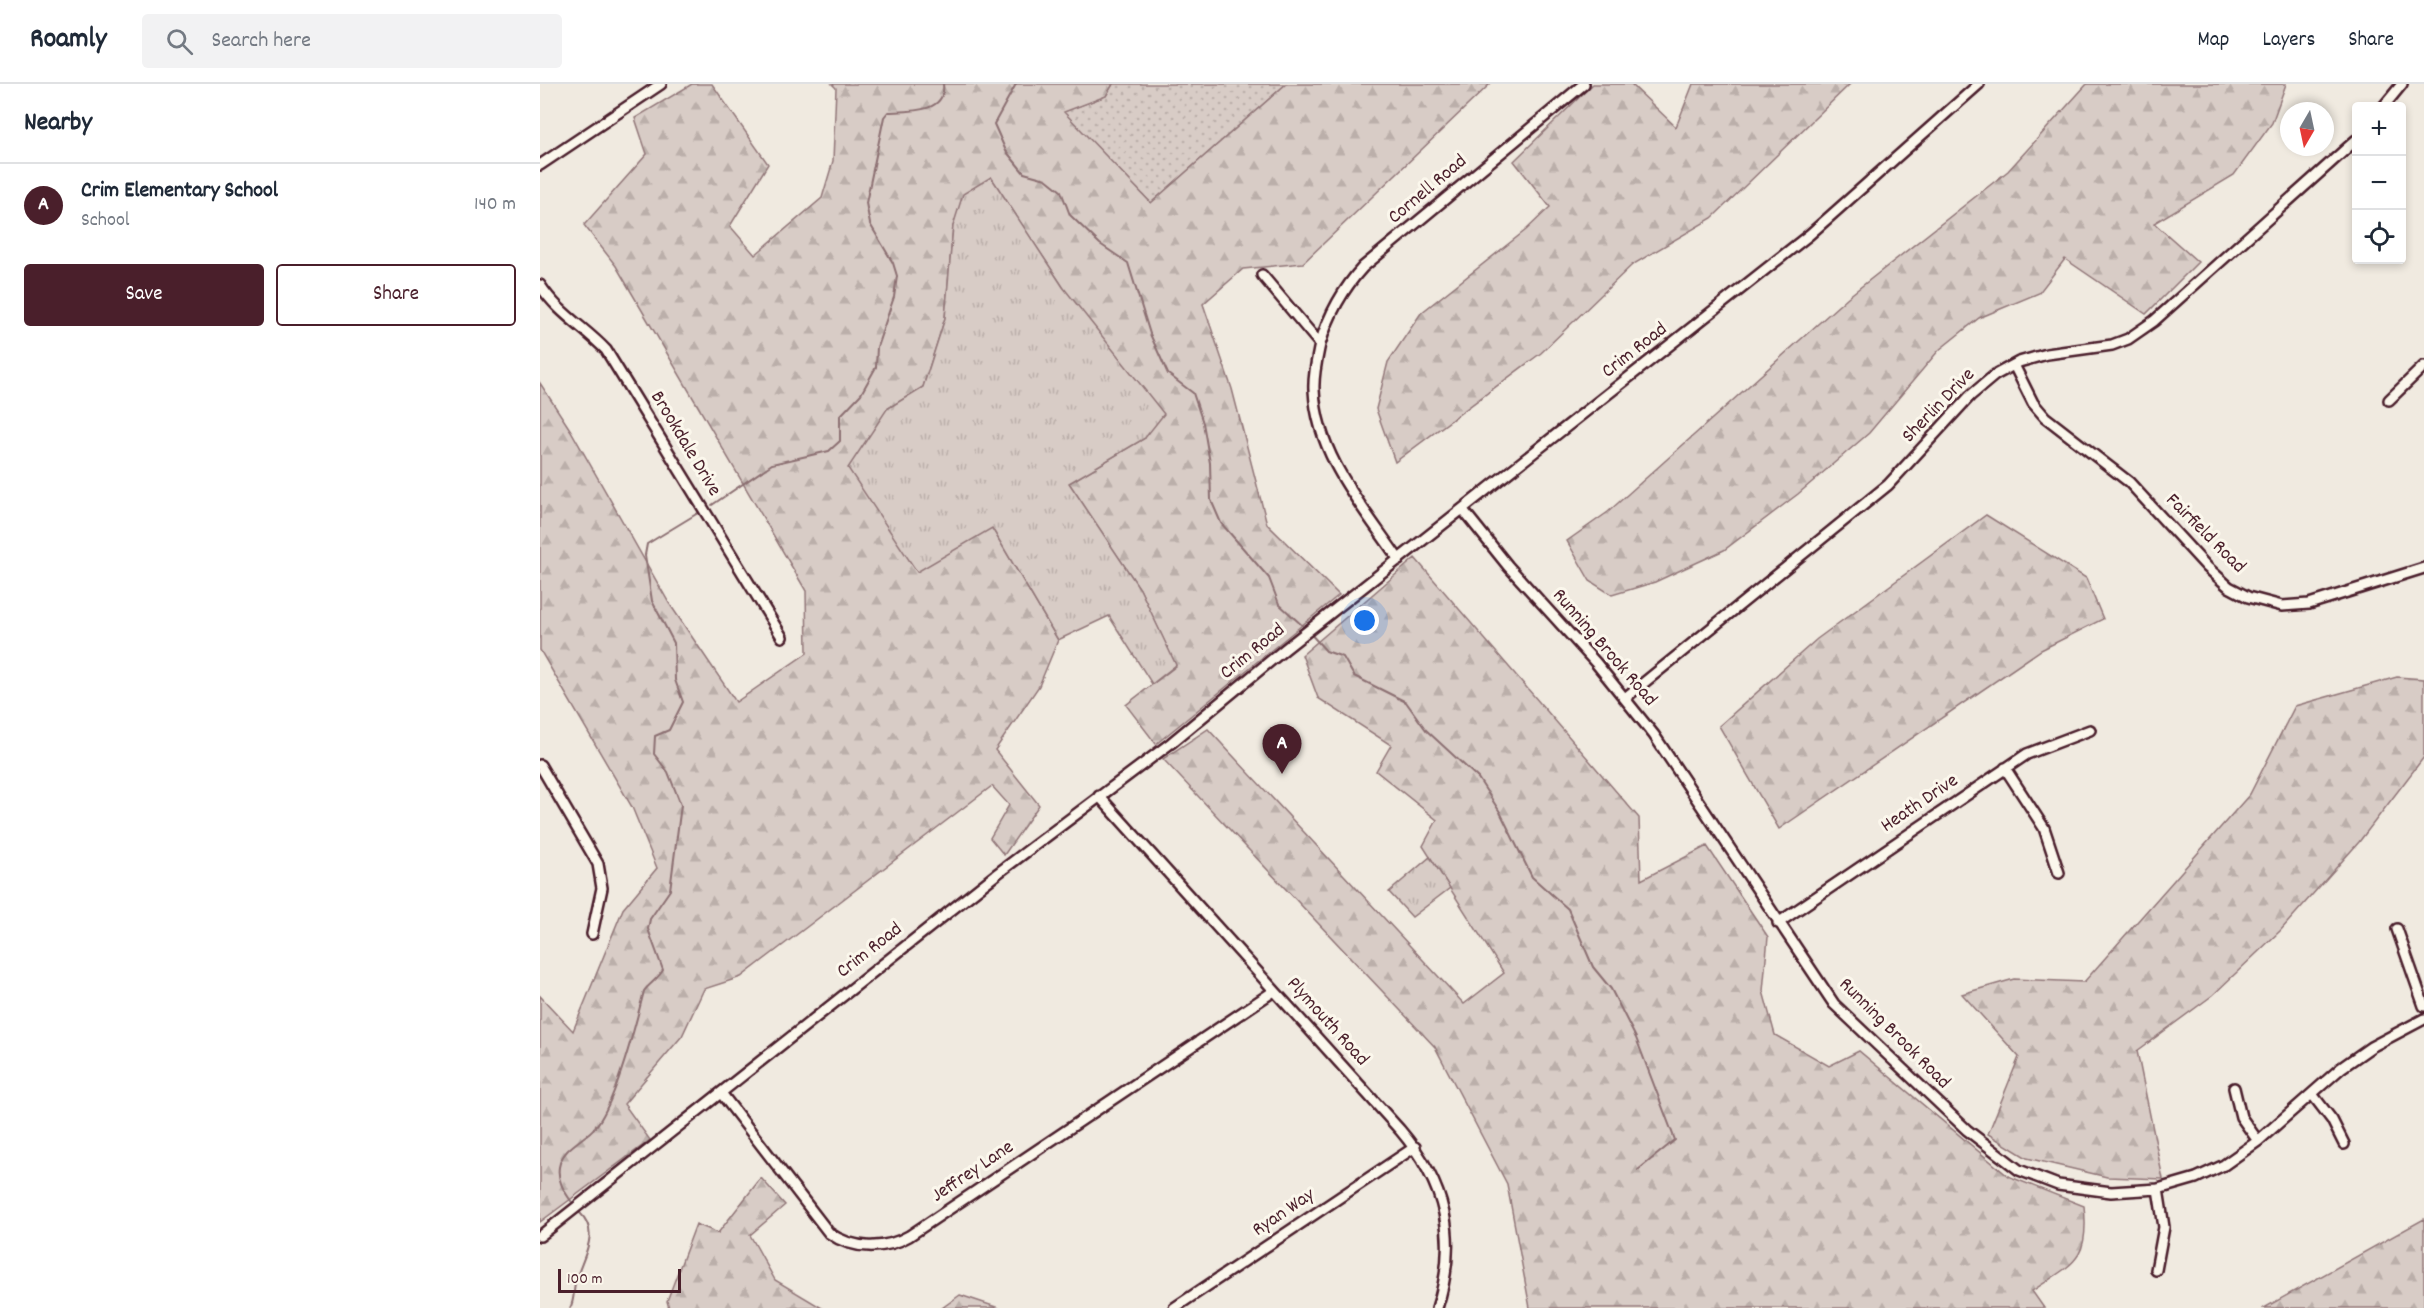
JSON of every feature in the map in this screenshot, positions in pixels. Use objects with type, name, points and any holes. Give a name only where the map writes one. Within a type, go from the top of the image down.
[{"type":"street","points":[[540,165],[661,84]]},
{"type":"street","name":"Cornell Road","points":[[1399,560],[1344,479],[1326,447],[1317,421],[1314,388],[1320,344],[1330,315],[1346,286],[1363,267],[1584,84]]},
{"type":"street","name":"Crim Road","points":[[540,1236],[998,873],[1171,742],[1809,235],[1979,84]]},
{"type":"street","points":[[2387,102],[2402,84]]},
{"type":"street","name":"Sherlin Drive","points":[[1625,698],[1888,485],[1970,396],[1995,375],[2013,365],[2047,354],[2103,347],[2128,339],[2154,321],[2352,144]]},
{"type":"street","points":[[1262,275],[1320,344]]},
{"type":"street","name":"Brookdale Drive","points":[[540,285],[561,312],[594,337],[606,350],[782,637]]},
{"type":"street","name":"Fairfield Road","points":[[2013,365],[2033,403],[2045,417],[2129,482],[2207,567],[2229,587],[2248,597],[2282,606],[2309,604],[2424,568]]},
{"type":"street","points":[[2389,399],[2424,366]]},
{"type":"street","name":"Running Brook Road","points":[[1463,510],[1508,566],[1625,698],[1654,735],[1812,975],[1844,1015],[1967,1130],[2019,1170],[2037,1179],[2085,1190],[2138,1192],[2158,1189],[2210,1172],[2258,1141],[2312,1094],[2372,1047],[2424,1019]]},
{"type":"street","name":"Heath Drive","points":[[1778,923],[2006,768],[2039,748],[2090,730]]},
{"type":"street","points":[[540,765],[598,864],[602,888],[591,934]]},
{"type":"street","points":[[2006,768],[2044,828],[2059,873]]},
{"type":"street","name":"Plymouth Road","points":[[1099,796],[1415,1147],[1434,1178],[1447,1229],[1446,1264],[1437,1308]]},
{"type":"street","points":[[2397,929],[2424,1006]]},
{"type":"street","name":"Jeffrey Lane","points":[[721,1093],[829,1233],[846,1242],[888,1246],[909,1236],[1274,991]]},
{"type":"street","points":[[2234,1088],[2241,1117],[2258,1141]]},
{"type":"street","points":[[2312,1094],[2332,1120],[2344,1144]]},
{"type":"street","name":"Ryan Way","points":[[1174,1308],[1415,1147]]},
{"type":"street","points":[[2156,1270],[2164,1227],[2158,1189]]},
{"type":"green space","points":[[692,84],[712,84],[768,164],[730,226],[755,255],[822,198],[833,161],[836,88],[832,84],[1113,84],[1106,96],[1064,112],[1151,203],[1286,84],[1490,84],[1303,263],[1243,269],[1203,304],[1232,389],[1267,524],[1339,595],[1156,744],[1126,705],[1176,666],[1140,589],[1069,483],[1145,438],[1063,287],[991,177],[953,226],[945,318],[923,387],[887,409],[992,528],[1058,640],[1039,686],[995,750],[1039,805],[1004,855],[990,838],[1009,805],[992,786],[741,977],[704,989],[682,1036],[624,1104],[650,1140],[540,1222],[540,996],[573,1031],[623,909],[657,868],[632,807],[540,650],[540,383],[571,431],[669,603],[736,702],[807,653],[806,591],[616,266],[584,225],[647,154],[635,118]]},
{"type":"green space","points":[[1113,84],[1286,84],[1151,203],[1063,112],[1106,96]]},
{"type":"green space","points":[[1593,84],[1631,84],[1676,127],[1693,84],[1850,84],[1712,218],[1632,265],[1541,353],[1395,462],[1376,409],[1388,362],[1421,313],[1526,230],[1550,207],[1514,161]]},
{"type":"green space","points":[[2087,84],[2286,84],[2272,123],[2234,175],[2154,223],[2198,262],[2146,314],[2065,259],[2039,293],[1979,318],[1939,350],[1869,433],[1798,494],[1724,550],[1655,582],[1612,595],[1590,581],[1567,541],[1608,512],[1848,297],[2008,171]]},
{"type":"green space","points":[[991,177],[1063,287],[1164,414],[1145,438],[1069,483],[1140,589],[1176,665],[1152,684],[1109,616],[1058,640],[992,528],[917,572],[848,468],[887,409],[923,387],[945,318],[953,226],[963,194]]},
{"type":"green space","points":[[1986,515],[2086,578],[2103,619],[2041,650],[1779,829],[1719,726],[1817,639]]},
{"type":"green space","points":[[1415,558],[1639,818],[1641,880],[1707,846],[1768,937],[1763,991],[1775,1035],[1829,1066],[1859,1051],[2008,1176],[2084,1206],[2084,1239],[2076,1259],[2032,1291],[2044,1308],[1530,1308],[1507,1184],[1435,1047],[1163,759],[1208,729],[1464,1004],[1504,973],[1423,846],[1437,820],[1376,771],[1391,745],[1318,698],[1302,655]]},
{"type":"green space","points":[[2397,677],[2424,679],[2424,757],[2359,842],[2280,931],[2213,995],[2137,1051],[2163,1179],[2107,1177],[2027,1158],[1988,1134],[2019,1057],[1962,994],[2014,979],[2084,982],[2250,794],[2295,706]]},
{"type":"green space","points":[[1430,857],[1450,888],[1412,917],[1389,892]]},
{"type":"green space","points":[[761,1178],[785,1205],[750,1235],[775,1280],[822,1308],[669,1308],[667,1301],[696,1224],[718,1233]]},
{"type":"green space","points":[[2424,1219],[2424,1308],[2264,1308]]},
{"type":"green space","points":[[960,1295],[999,1308],[942,1308]]},
{"type":"waterway","points":[[712,505],[772,464],[829,451],[840,441],[840,416],[861,394],[876,367],[877,347],[894,297],[897,276],[893,263],[870,224],[866,203],[884,117],[888,112],[915,111],[932,106],[943,94],[943,84]]},
{"type":"waterway","points":[[1016,84],[994,124],[1006,151],[1024,173],[1046,179],[1061,191],[1070,215],[1100,244],[1128,263],[1150,334],[1168,374],[1193,393],[1203,423],[1210,463],[1211,500],[1221,523],[1269,578],[1279,604],[1305,628]]},
{"type":"waterway","points":[[571,1201],[560,1181],[561,1160],[569,1149],[596,1126],[603,1115],[624,1062],[644,991],[663,970],[648,929],[650,919],[670,890],[681,805],[668,772],[654,754],[655,736],[669,730],[683,702],[675,680],[674,643],[652,601],[645,555],[647,544],[698,513]]},
{"type":"waterway","points":[[1309,632],[1326,651],[1343,657],[1354,676],[1406,702],[1426,730],[1478,778],[1500,812],[1532,877],[1568,909],[1593,967],[1611,989],[1636,1038],[1675,1140],[1638,1170]]},
{"type":"waterway","points":[[570,1308],[576,1280],[590,1237],[586,1221],[580,1213]]},
{"type":"place","name":"Crim Elementary School","points":[[1282,774]]}]
